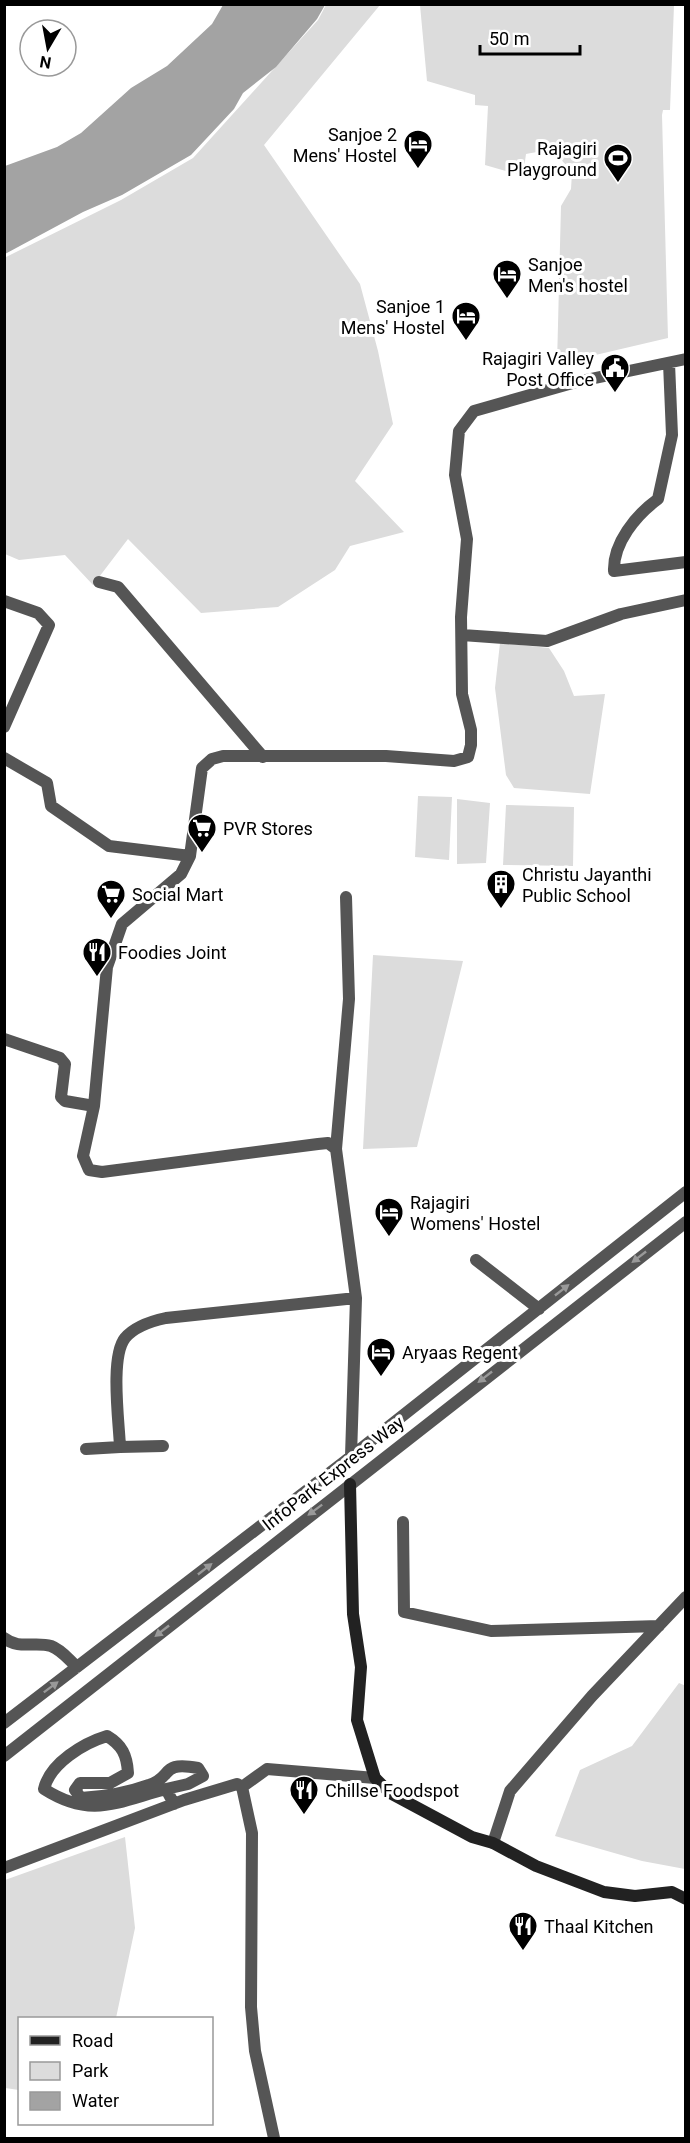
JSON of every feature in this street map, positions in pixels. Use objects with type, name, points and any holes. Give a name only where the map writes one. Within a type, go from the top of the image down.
[{"type":"street","points":[[336,1149],[328,1143],[102,1172],[89,1170],[83,1156],[93,1107],[107,967],[122,924],[182,874],[190,856],[205,765],[223,756],[386,756],[454,761],[468,757],[471,730],[462,694],[462,635],[467,539],[455,475],[459,431],[474,411],[576,382],[686,359]]},
{"type":"street","points":[[669,363],[672,435],[658,499],[640,511],[614,555],[614,571],[686,562]]},
{"type":"street","points":[[99,582],[118,587],[263,757]]},
{"type":"street","points":[[462,635],[548,641],[621,614],[686,600]]},
{"type":"street","points":[[4,601],[38,614],[49,625],[4,727]]},
{"type":"street","points":[[4,758],[46,783],[51,806],[109,846],[190,856]]},
{"type":"street","points":[[346,897],[349,999],[336,1149],[356,1298],[351,1456]]},
{"type":"street","points":[[4,1039],[60,1058],[65,1064],[61,1097],[65,1101],[93,1107]]},
{"type":"street","name":"InfoPark Express Way","points":[[4,1723],[351,1456],[686,1192]]},
{"type":"street","name":"InfoPark Express Way","points":[[4,1756],[686,1222]]},
{"type":"street","points":[[476,1260],[538,1309]]},
{"type":"street","points":[[120,1447],[117,1364],[119,1348],[131,1332],[146,1323],[166,1318],[356,1298]]},
{"type":"street","points":[[86,1449],[164,1446]]},
{"type":"street","points":[[350,1484],[353,1614],[361,1667],[357,1720],[375,1778],[390,1793],[472,1837],[493,1843],[536,1866],[604,1892],[634,1896],[672,1892],[686,1899]]},
{"type":"street","points":[[403,1522],[404,1612],[491,1631],[659,1626]]},
{"type":"street","points":[[493,1843],[510,1791],[592,1696],[686,1597]]},
{"type":"street","points":[[4,1638],[21,1645],[49,1645],[59,1650],[77,1667]]},
{"type":"street","points":[[107,1736],[120,1744],[128,1761],[128,1773],[110,1783],[80,1783],[75,1790],[81,1798],[106,1797],[152,1785],[170,1767],[184,1765],[198,1768],[202,1776],[188,1784],[166,1789],[94,1807],[80,1806],[44,1789],[46,1779],[86,1742],[107,1736]]},
{"type":"street","points":[[242,1787],[267,1769],[375,1778]]},
{"type":"street","points":[[4,1868],[174,1804],[237,1784],[242,1787],[252,1833],[250,2007],[255,2051],[274,2139]]},
{"type":"street","points":[[166,1789],[174,1804]]},
{"type":"green space","points":[[326,5],[380,5],[264,145],[360,284],[378,351],[393,424],[355,481],[404,532],[350,546],[335,570],[278,607],[201,613],[128,539],[93,585],[65,555],[19,560],[5,554],[4,258],[121,200],[193,158],[318,20]]},
{"type":"green space","name":"Rajagiri Playground","points":[[420,5],[674,5],[670,110],[663,110],[662,115],[668,338],[557,364],[561,206],[571,189],[572,173],[558,156],[542,151],[526,154],[523,176],[485,165],[488,106],[475,105],[475,95],[427,81]]},
{"type":"green space","points":[[500,643],[549,648],[564,671],[574,696],[605,694],[590,794],[514,788],[506,775],[495,688]]},
{"type":"green space","points":[[418,796],[452,797],[449,860],[415,857]]},
{"type":"green space","points":[[457,799],[490,803],[486,863],[457,864]]},
{"type":"green space","points":[[506,805],[574,807],[573,866],[503,865]]},
{"type":"green space","points":[[373,955],[463,961],[417,1147],[363,1149]]},
{"type":"green space","points":[[679,1683],[686,1686],[685,1869],[642,1861],[555,1836],[580,1770],[632,1746]]},
{"type":"green space","points":[[125,1837],[135,1928],[116,2017],[18,2017],[18,2090],[5,2088],[5,1880]]},
{"type":"water","points":[[223,5],[325,5],[317,19],[276,67],[243,93],[234,109],[191,155],[122,195],[83,212],[5,254],[5,166],[57,147],[81,133],[131,88],[167,66],[212,24]]},
{"type":"place","name":"Sanjoe 2 Mens' Hostel","points":[[418,170]]},
{"type":"place","name":"Rajagiri Playground","points":[[618,184]]},
{"type":"place","name":"Sanjoe Men's hostel","points":[[507,300]]},
{"type":"place","name":"Sanjoe 1 Mens' Hostel","points":[[466,342]]},
{"type":"place","name":"Rajagiri Valley Post Office","points":[[615,394]]},
{"type":"place","name":"PVR Stores","points":[[202,854]]},
{"type":"place","name":"Christu Jayanthi Public School","points":[[501,910]]},
{"type":"place","name":"Social Mart","points":[[111,920]]},
{"type":"place","name":"Foodies Joint","points":[[97,978]]},
{"type":"place","name":"Rajagiri Womens' Hostel","points":[[389,1238]]},
{"type":"place","name":"Aryaas Regent","points":[[381,1378]]},
{"type":"place","name":"Chillse Foodspot","points":[[304,1816]]},
{"type":"place","name":"Thaal Kitchen","points":[[523,1952]]}]
